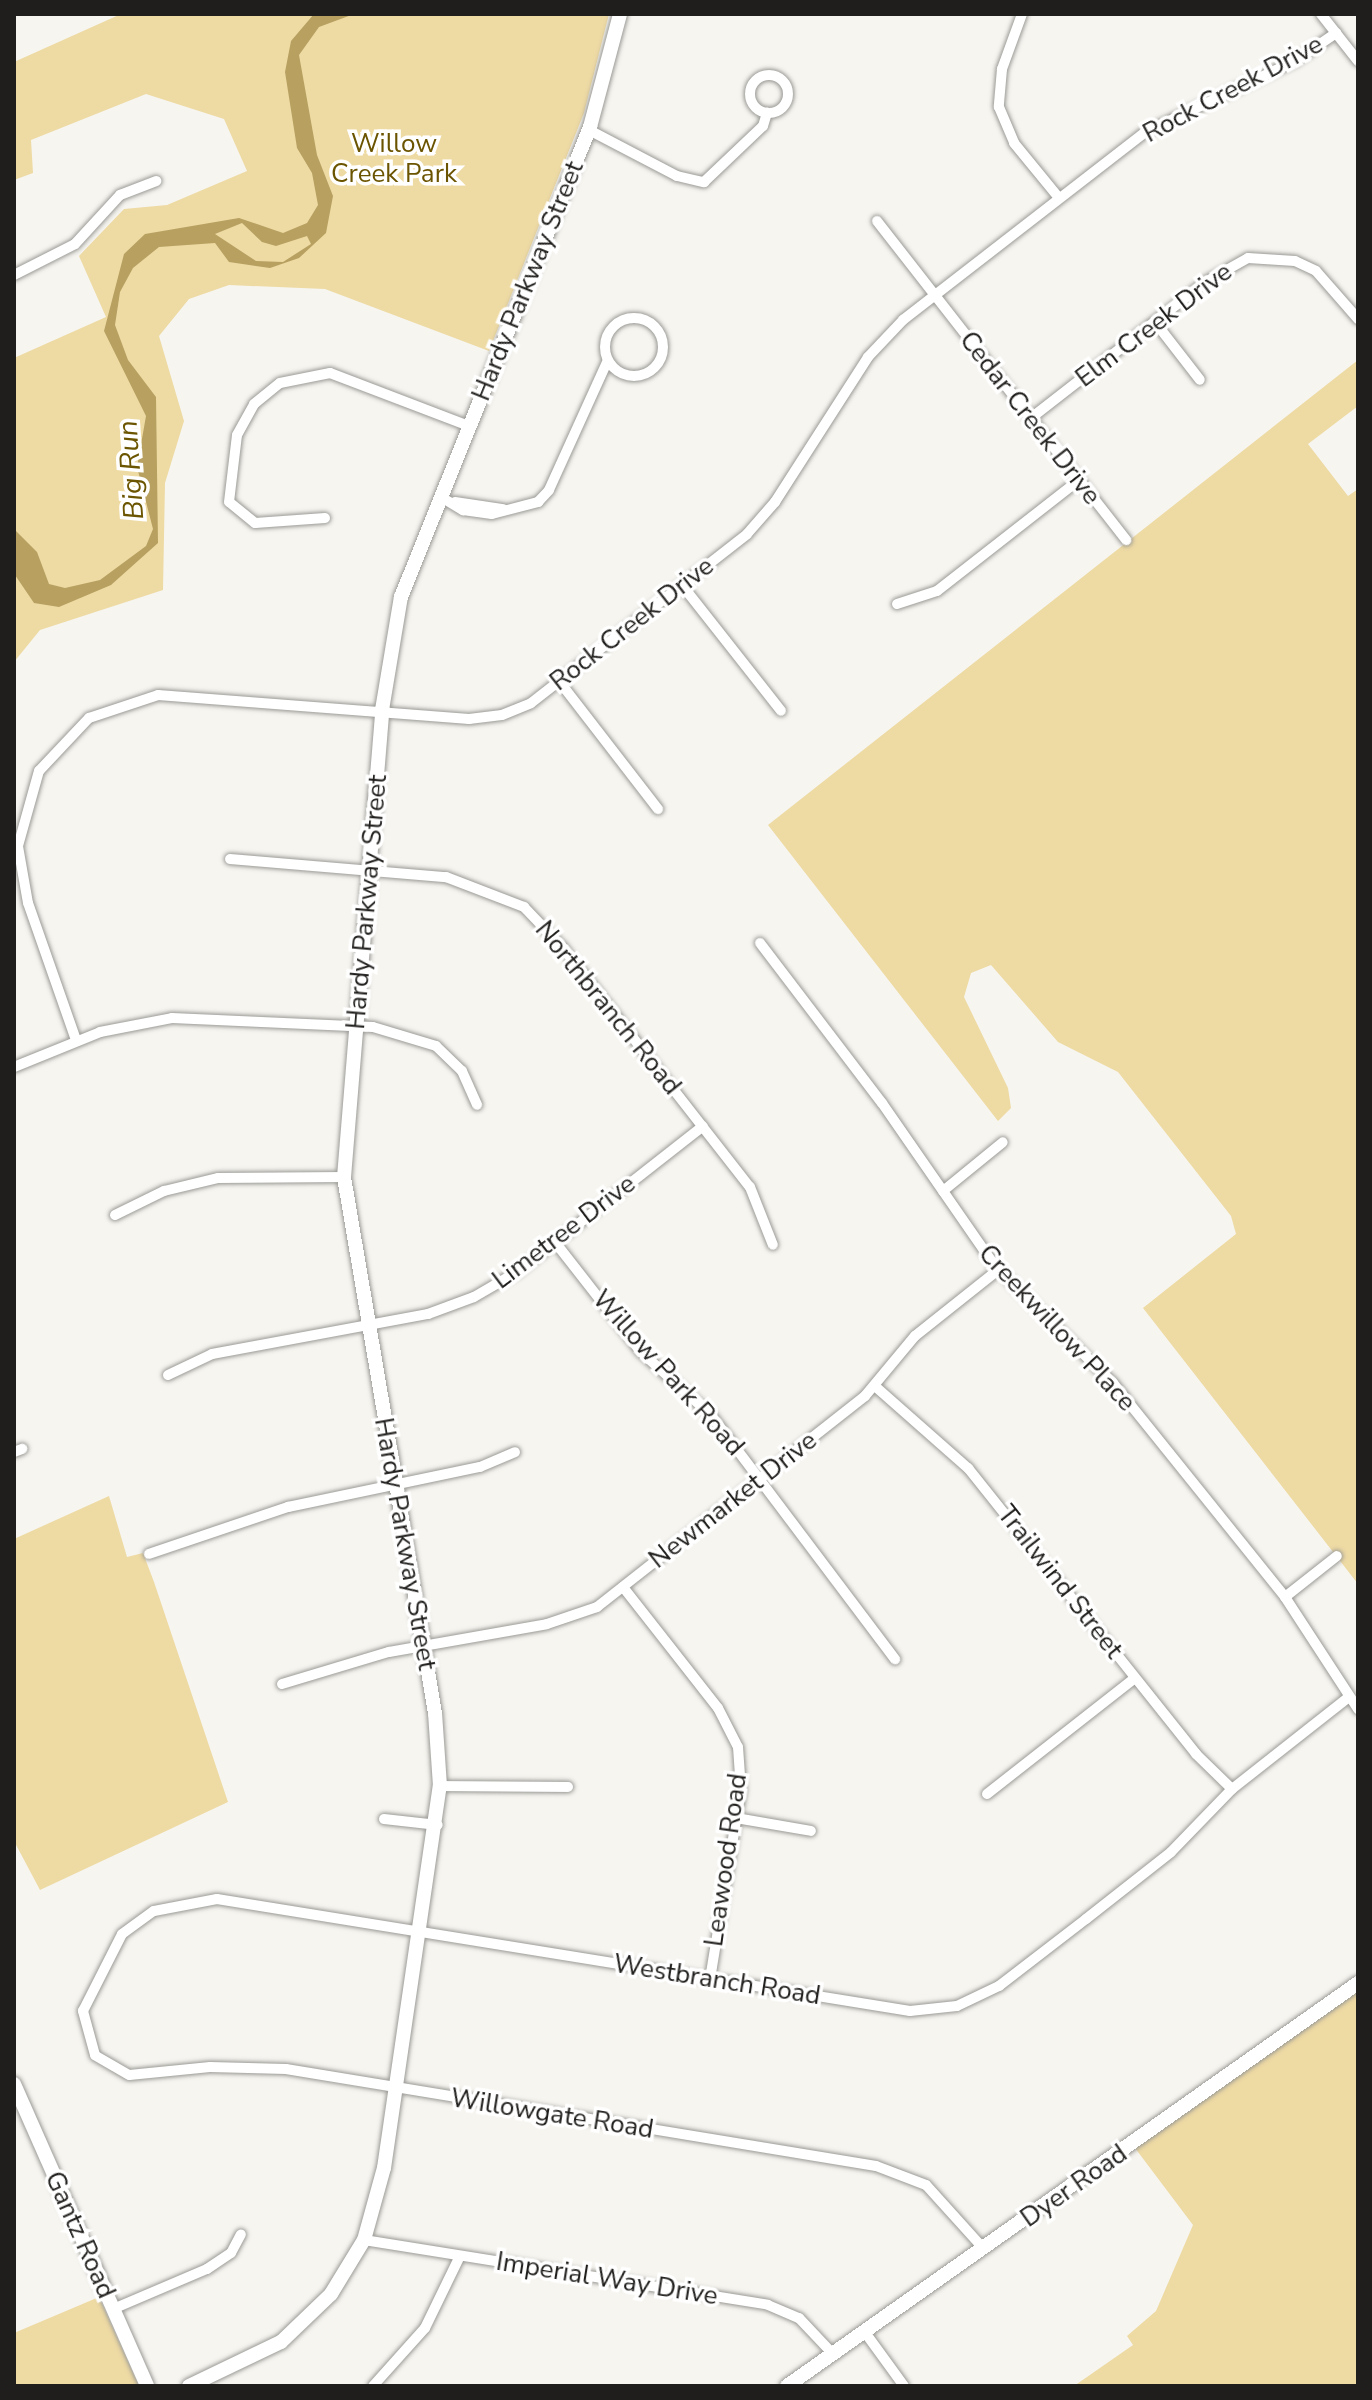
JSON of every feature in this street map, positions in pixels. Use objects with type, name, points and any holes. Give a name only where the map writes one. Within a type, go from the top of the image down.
[{"type":"main road","name":"Hardy Parkway Street","points":[[189,2386],[264,2352],[299,2327],[338,2284],[364,2240],[397,2089],[438,1825],[440,1786],[423,1647],[344,1177],[382,710],[401,597],[448,499],[469,426],[589,130],[620,14]]},
{"type":"main road","name":"Dyer Road","points":[[787,2386],[1358,1983]]},
{"type":"main road","name":"Gantz Road","points":[[14,2084],[147,2386]]},
{"type":"street","points":[[1022,14],[1002,69],[999,107],[1014,143],[1059,198]]},
{"type":"street","points":[[1321,14],[1358,61]]},
{"type":"street","name":"Rock Creek Drive","points":[[76,1040],[28,903],[18,846],[29,791],[60,743],[105,710],[158,695],[502,715],[559,681],[682,585],[775,502],[868,357],[935,295],[1144,133],[1295,61],[1336,33]]},
{"type":"street","points":[[589,130],[677,176],[704,182],[763,126],[767,113]]},
{"type":"street","points":[[14,275],[75,244],[120,195],[156,181]]},
{"type":"street","name":"Cedar Creek Drive","points":[[877,221],[1126,540]]},
{"type":"street","name":"Elm Creek Drive","points":[[1031,418],[1226,267],[1272,257],[1316,271],[1358,319]]},
{"type":"street","points":[[448,499],[478,512],[527,507],[549,490],[607,362],[614,323],[653,321],[660,328],[658,365],[651,372],[621,374],[607,362]]},
{"type":"street","points":[[1155,322],[1200,380]]},
{"type":"street","points":[[325,518],[255,523],[229,502],[237,435],[254,404],[280,383],[330,373],[469,426]]},
{"type":"street","points":[[897,604],[937,591],[1079,480]]},
{"type":"street","points":[[682,585],[781,711]]},
{"type":"street","points":[[559,681],[658,809]]},
{"type":"street","name":"Northbranch Road","points":[[230,859],[472,882],[524,907],[750,1187],[773,1245]]},
{"type":"street","name":"Creekwillow Place","points":[[760,943],[998,1270],[1113,1383],[1285,1597],[1358,1709]]},
{"type":"street","points":[[14,1067],[76,1040],[193,1017],[357,1027],[436,1046],[462,1071],[477,1105]]},
{"type":"street","name":"Limetree Drive","points":[[168,1375],[212,1354],[367,1327],[474,1297],[555,1242],[703,1126]]},
{"type":"street","points":[[943,1191],[1003,1142]]},
{"type":"street","points":[[115,1215],[164,1191],[218,1178],[344,1177]]},
{"type":"street","name":"Willow Park Road","points":[[555,1242],[641,1352],[692,1395],[761,1478],[895,1659]]},
{"type":"street","name":"Newmarket Drive","points":[[282,1684],[423,1647],[573,1618],[623,1587],[876,1387],[915,1336],[998,1270]]},
{"type":"street","name":"Trailwind Street","points":[[876,1387],[968,1468],[1135,1678],[1232,1789]]},
{"type":"street","points":[[149,1554],[288,1507],[395,1486],[515,1452]]},
{"type":"street","points":[[1285,1597],[1337,1556]]},
{"type":"street","name":"Leawood Road","points":[[623,1587],[729,1727],[741,1768],[710,1979]]},
{"type":"street","points":[[987,1794],[1135,1678]]},
{"type":"street","name":"Westbranch Road","points":[[95,2055],[82,2018],[90,1990],[122,1934],[154,1911],[217,1899],[910,2011],[971,2002],[1171,1852],[1232,1789],[1349,1697]]},
{"type":"street","points":[[440,1786],[568,1787]]},
{"type":"street","points":[[736,1818],[811,1831]]},
{"type":"street","points":[[384,1819],[438,1825]]},
{"type":"street","name":"Willowgate Road","points":[[95,2055],[129,2075],[247,2066],[876,2166],[926,2185],[983,2248]]},
{"type":"street","points":[[113,2309],[207,2269],[231,2253],[241,2234]]},
{"type":"street","name":"Imperial Way Drive","points":[[364,2240],[768,2305],[799,2318],[833,2354]]},
{"type":"street","points":[[373,2386],[425,2328],[460,2256]]},
{"type":"street","points":[[864,2331],[904,2386]]},
{"type":"green space","name":"Willow Creek Park","points":[[121,14],[609,14],[584,113],[489,351],[325,289],[229,285],[189,299],[159,336],[184,421],[165,483],[163,590],[40,630],[14,662],[14,358],[106,317],[79,256],[124,209],[167,205],[247,171],[224,119],[146,94],[31,140],[33,173],[14,180],[14,62]]},
{"type":"green space","points":[[1358,360],[1358,406],[1308,444],[1348,496],[1358,489],[1358,1584],[1143,1308],[1236,1234],[1231,1216],[1118,1072],[1058,1042],[991,965],[971,973],[964,997],[1008,1088],[1011,1108],[998,1121],[768,825]]},
{"type":"green space","points":[[109,1496],[127,1557],[143,1553],[228,1802],[40,1890],[14,1841],[14,1539]]},
{"type":"green space","points":[[1356,1991],[1358,2386],[1074,2386],[1133,2345],[1127,2336],[1156,2311],[1193,2225],[1135,2148]]},
{"type":"green space","points":[[99,2297],[138,2384],[14,2386],[14,2333]]},
{"type":"shaded area","points":[[314,14],[354,14],[319,27],[299,55],[317,155],[333,196],[326,233],[299,258],[270,268],[229,262],[215,243],[159,247],[133,268],[120,292],[115,325],[128,360],[156,397],[158,543],[111,585],[59,607],[34,603],[15,575],[14,529],[37,552],[49,584],[65,588],[100,580],[146,546],[153,529],[137,467],[146,416],[104,331],[124,254],[145,234],[239,218],[283,233],[307,223],[318,205],[312,173],[297,148],[285,72],[291,41]],"holes":[[[242,223],[262,242],[276,246],[307,236],[311,244],[283,262],[256,261],[215,234]]]},
{"type":"water label","name":"Big Run","points":[[131,470]]}]
